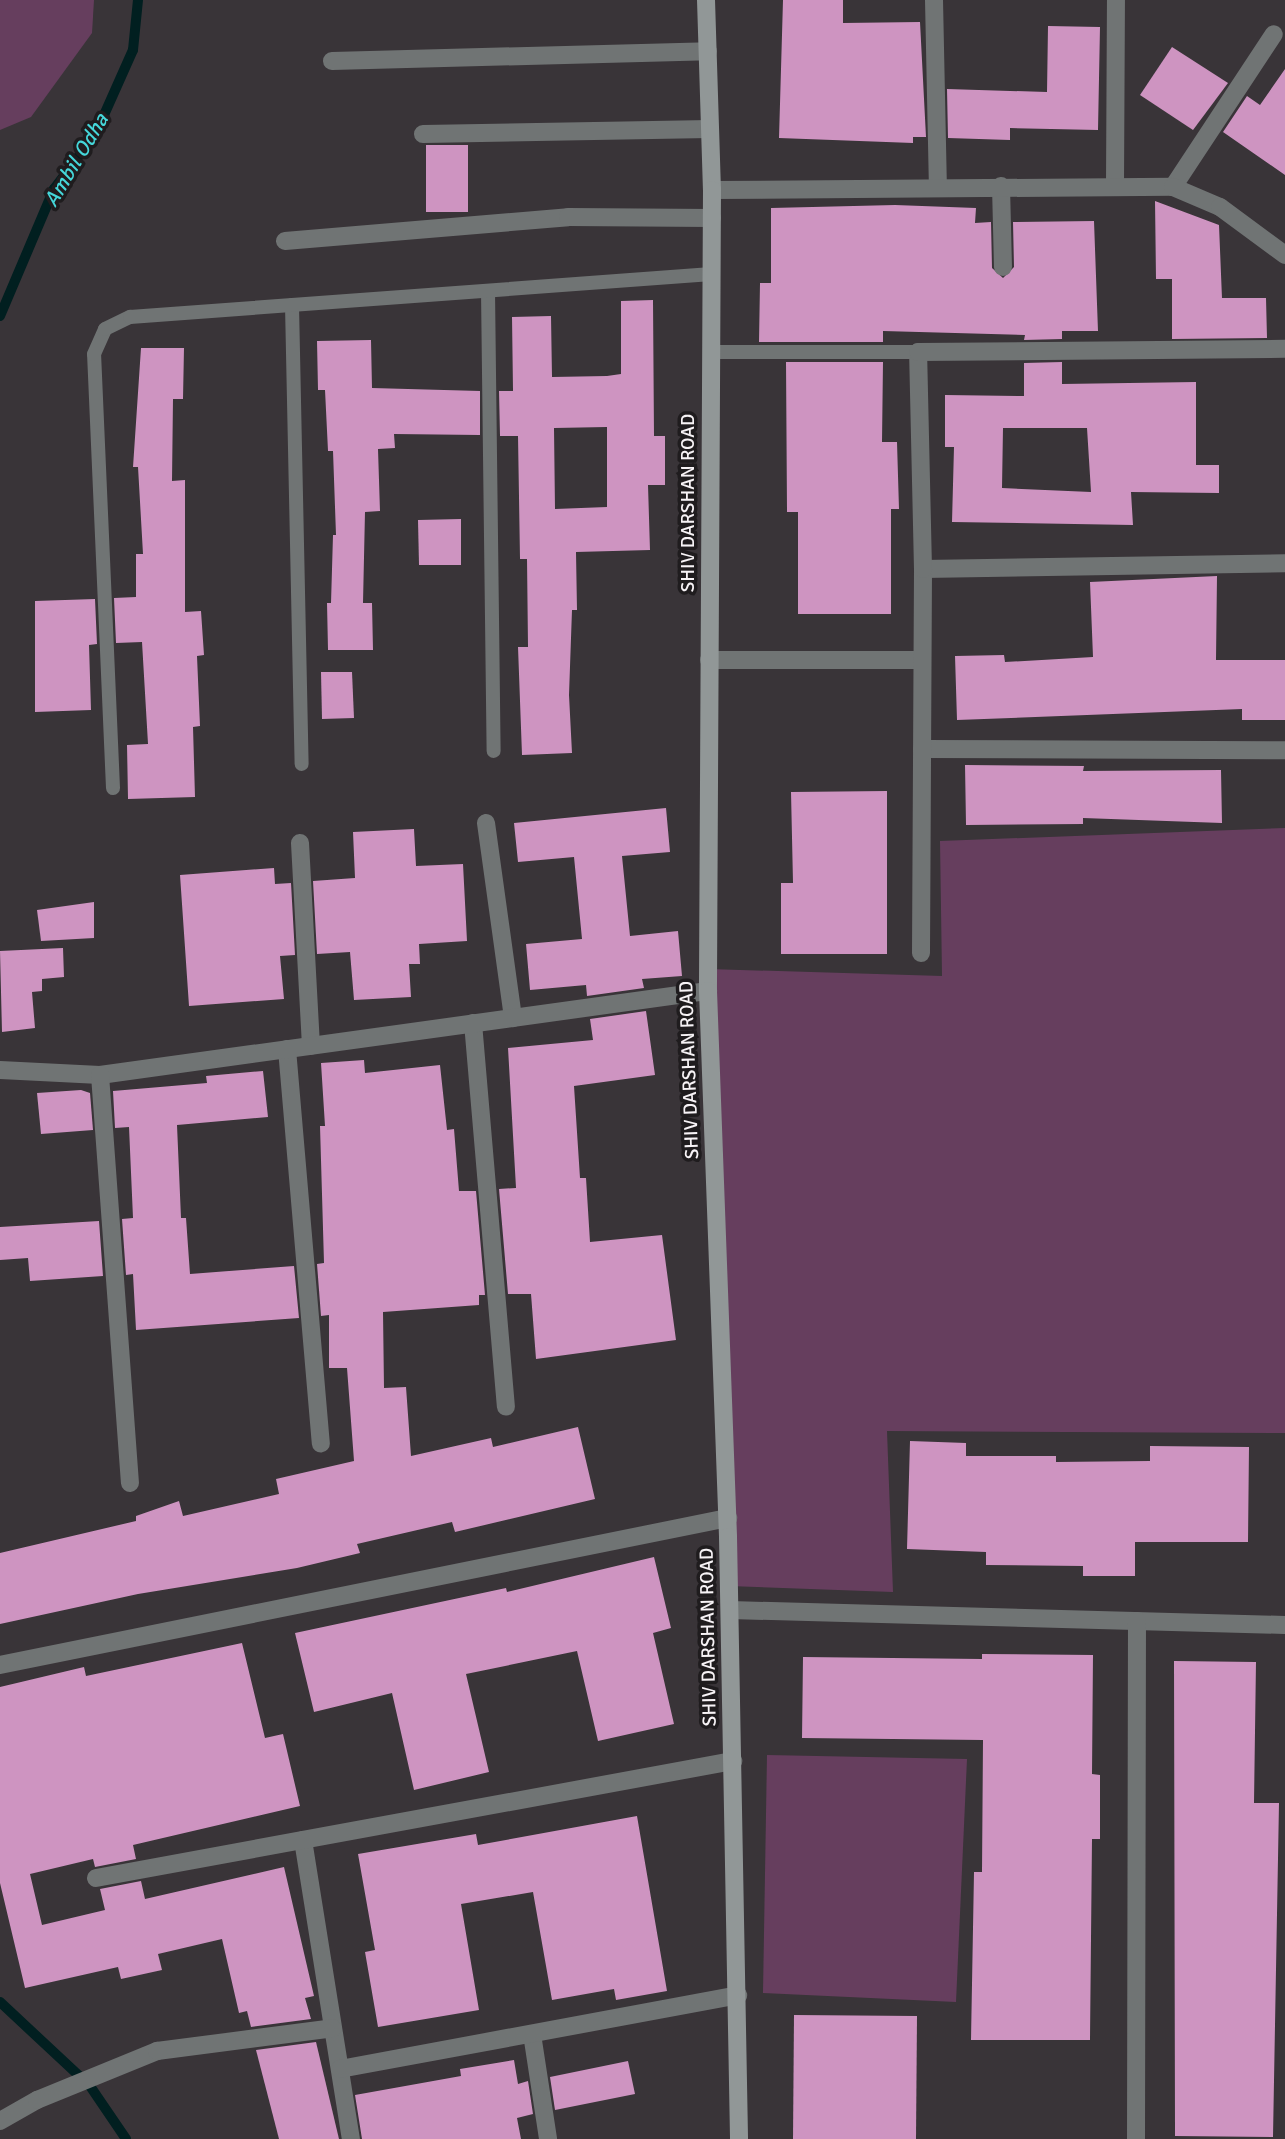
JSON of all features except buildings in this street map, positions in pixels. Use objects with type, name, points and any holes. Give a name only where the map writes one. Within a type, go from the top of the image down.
[{"type":"street","name":"SHIV DARSHAN ROAD","points":[[706,0],[712,190],[708,991],[730,1610],[739,2139]]},
{"type":"street","points":[[934,0],[938,188]]},
{"type":"street","points":[[1115,184],[1116,0]]},
{"type":"street","points":[[1173,187],[1274,34]]},
{"type":"street","points":[[332,61],[708,51]]},
{"type":"street","points":[[424,134],[710,129]]},
{"type":"street","points":[[712,190],[1115,184],[1173,187],[1220,206],[1285,255]]},
{"type":"street","points":[[1001,187],[1003,267]]},
{"type":"street","points":[[285,241],[568,217],[712,218]]},
{"type":"street","points":[[921,953],[923,569],[918,352],[1285,349]]},
{"type":"street","points":[[923,569],[1285,563]]},
{"type":"street","points":[[709,660],[922,660]]},
{"type":"street","points":[[922,749],[1285,750]]},
{"type":"street","points":[[486,823],[513,1018]]},
{"type":"street","points":[[300,843],[311,1046]]},
{"type":"street","points":[[0,1070],[100,1075],[708,991]]},
{"type":"street","points":[[473,1023],[506,1407]]},
{"type":"street","points":[[287,1049],[321,1444]]},
{"type":"street","points":[[100,1075],[130,1483]]},
{"type":"street","points":[[0,1665],[727,1518]]},
{"type":"street","points":[[730,1610],[1285,1625]]},
{"type":"street","points":[[1136,2139],[1137,1621]]},
{"type":"street","points":[[96,1878],[733,1761]]},
{"type":"street","points":[[303,1840],[351,2139]]},
{"type":"street","points":[[340,2069],[738,1995]]},
{"type":"street","points":[[0,2121],[37,2100],[157,2051],[333,2028]]},
{"type":"street","points":[[532,2034],[548,2139]]},
{"type":"lane","points":[[113,788],[94,354],[105,329],[130,317],[711,274]]},
{"type":"lane","points":[[488,291],[494,751]]},
{"type":"lane","points":[[292,305],[302,764]]},
{"type":"lane","points":[[711,352],[918,352]]},
{"type":"shaded area","points":[[0,0],[94,0],[92,33],[31,117],[0,130]]},
{"type":"shaded area","points":[[1285,828],[1285,1433],[887,1431],[893,1592],[729,1586],[708,969],[942,976],[940,841]]},
{"type":"shaded area","points":[[767,1755],[967,1759],[956,2002],[763,1993]]},
{"type":"waterway","name":"Ambil Odha","points":[[0,316],[54,189],[96,133],[133,50],[138,0]]},
{"type":"waterway","name":"Ambil Odha","points":[[0,2002],[90,2086],[126,2139]]}]
